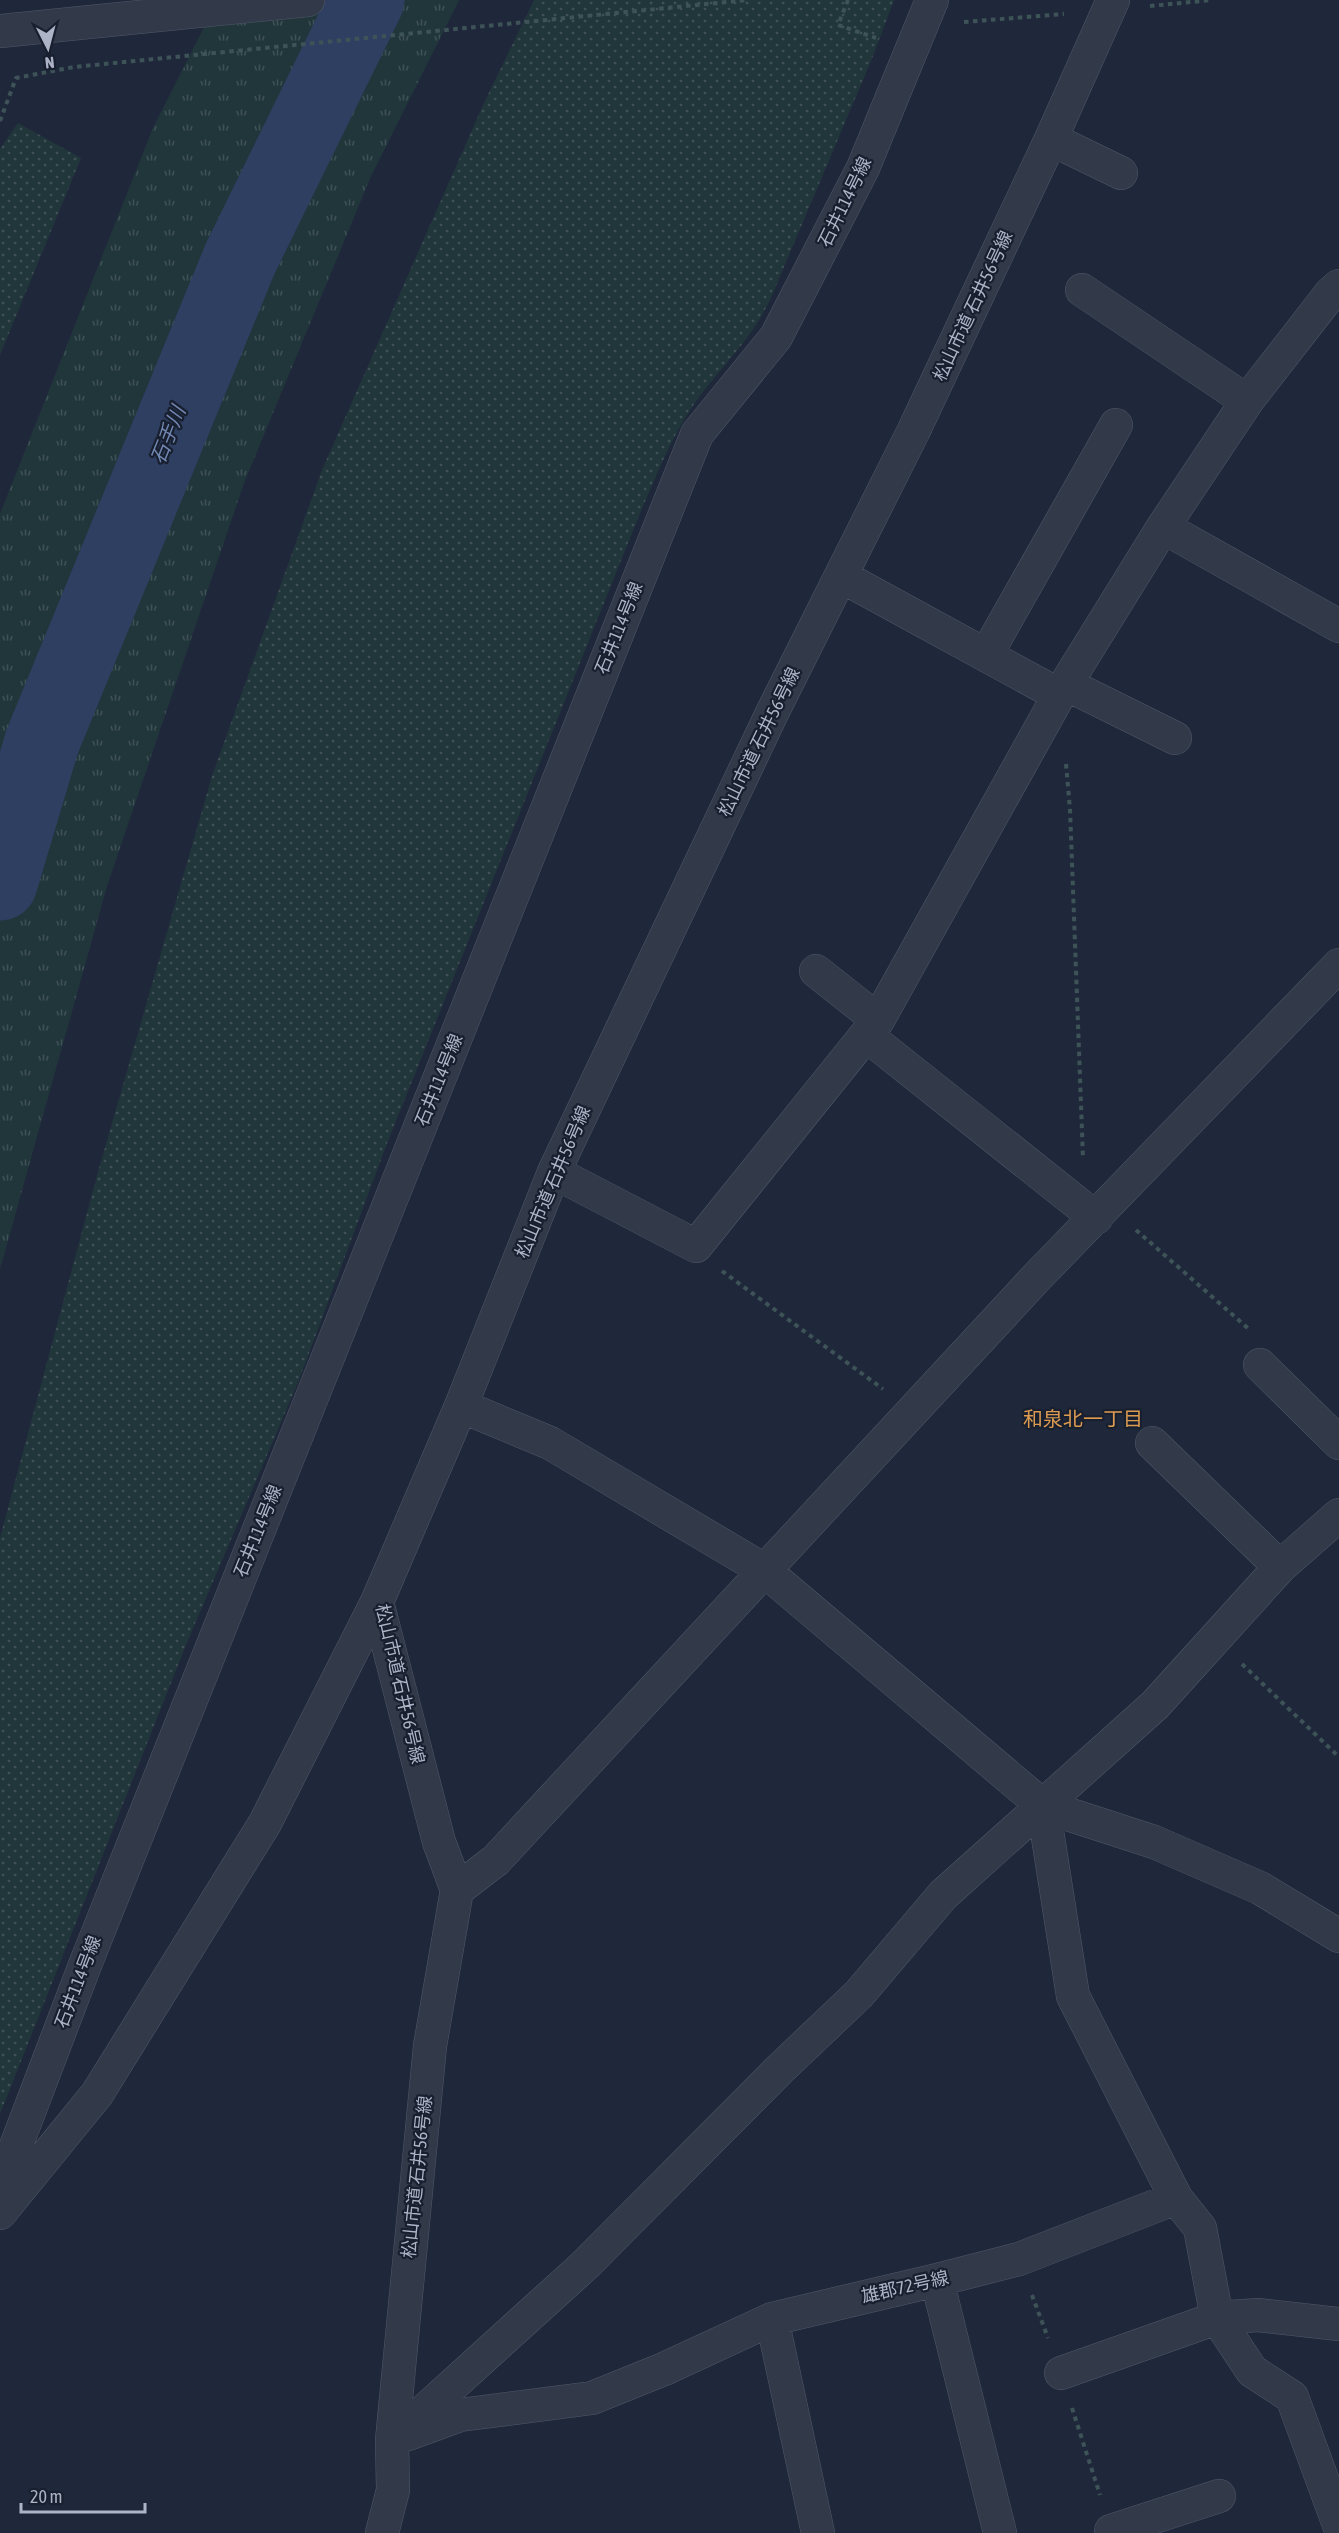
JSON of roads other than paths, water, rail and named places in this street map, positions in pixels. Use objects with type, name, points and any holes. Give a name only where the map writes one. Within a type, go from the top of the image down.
[{"type":"street","points":[[0,32],[308,0]]},
{"type":"street","name":"石井114号線","points":[[0,2188],[89,1954],[697,434],[776,337],[863,168],[932,0]]},
{"type":"street","name":"松山市道 石井56号線","points":[[383,2533],[393,2490],[392,2440],[430,2046],[457,1890],[439,1842],[377,1602],[461,1406],[554,1172],[772,713],[914,430],[1051,139],[1113,0]]},
{"type":"street","points":[[1051,139],[1121,173]]},
{"type":"street","points":[[554,1172],[696,1246],[872,1028],[1062,689],[1163,527],[1247,401],[1330,294],[1339,286]]},
{"type":"street","points":[[1082,291],[1247,401]]},
{"type":"street","points":[[986,655],[1116,425]]},
{"type":"street","points":[[1163,527],[1339,626]]},
{"type":"street","points":[[841,576],[986,655],[1175,738]]},
{"type":"street","points":[[457,1890],[496,1860],[1096,1211],[1339,965]]},
{"type":"street","points":[[816,971],[872,1028],[1096,1211]]},
{"type":"street","points":[[1260,1365],[1339,1443]]},
{"type":"street","points":[[461,1406],[550,1443],[764,1570],[1043,1806],[1155,1842],[1250,1883],[1339,1936]]},
{"type":"street","points":[[1152,1443],[1280,1567]]},
{"type":"street","points":[[392,2440],[585,2265],[780,2068],[860,1994],[943,1895],[1155,1705],[1280,1567],[1339,1515]]},
{"type":"street","points":[[0,2213],[97,2094],[259,1833],[377,1602]]},
{"type":"street","points":[[1043,1806],[1073,1996],[1176,2198],[1200,2228],[1217,2318],[1252,2372],[1292,2397],[1339,2525]]},
{"type":"street","name":"雄郡72号線","points":[[392,2440],[460,2415],[592,2398],[664,2369],[772,2319],[1019,2259],[1176,2198]]},
{"type":"street","points":[[937,2280],[1000,2533]]},
{"type":"street","points":[[1061,2373],[1217,2318],[1258,2315],[1339,2324]]},
{"type":"street","points":[[772,2319],[818,2533]]},
{"type":"street","points":[[1111,2531],[1175,2522],[1219,2496]]},
{"type":"waterway","name":"石手川","points":[[0,883],[42,742],[240,259],[367,0]]},
{"type":"district","name":"和泉北一丁目","points":[[1083,1419]]}]
